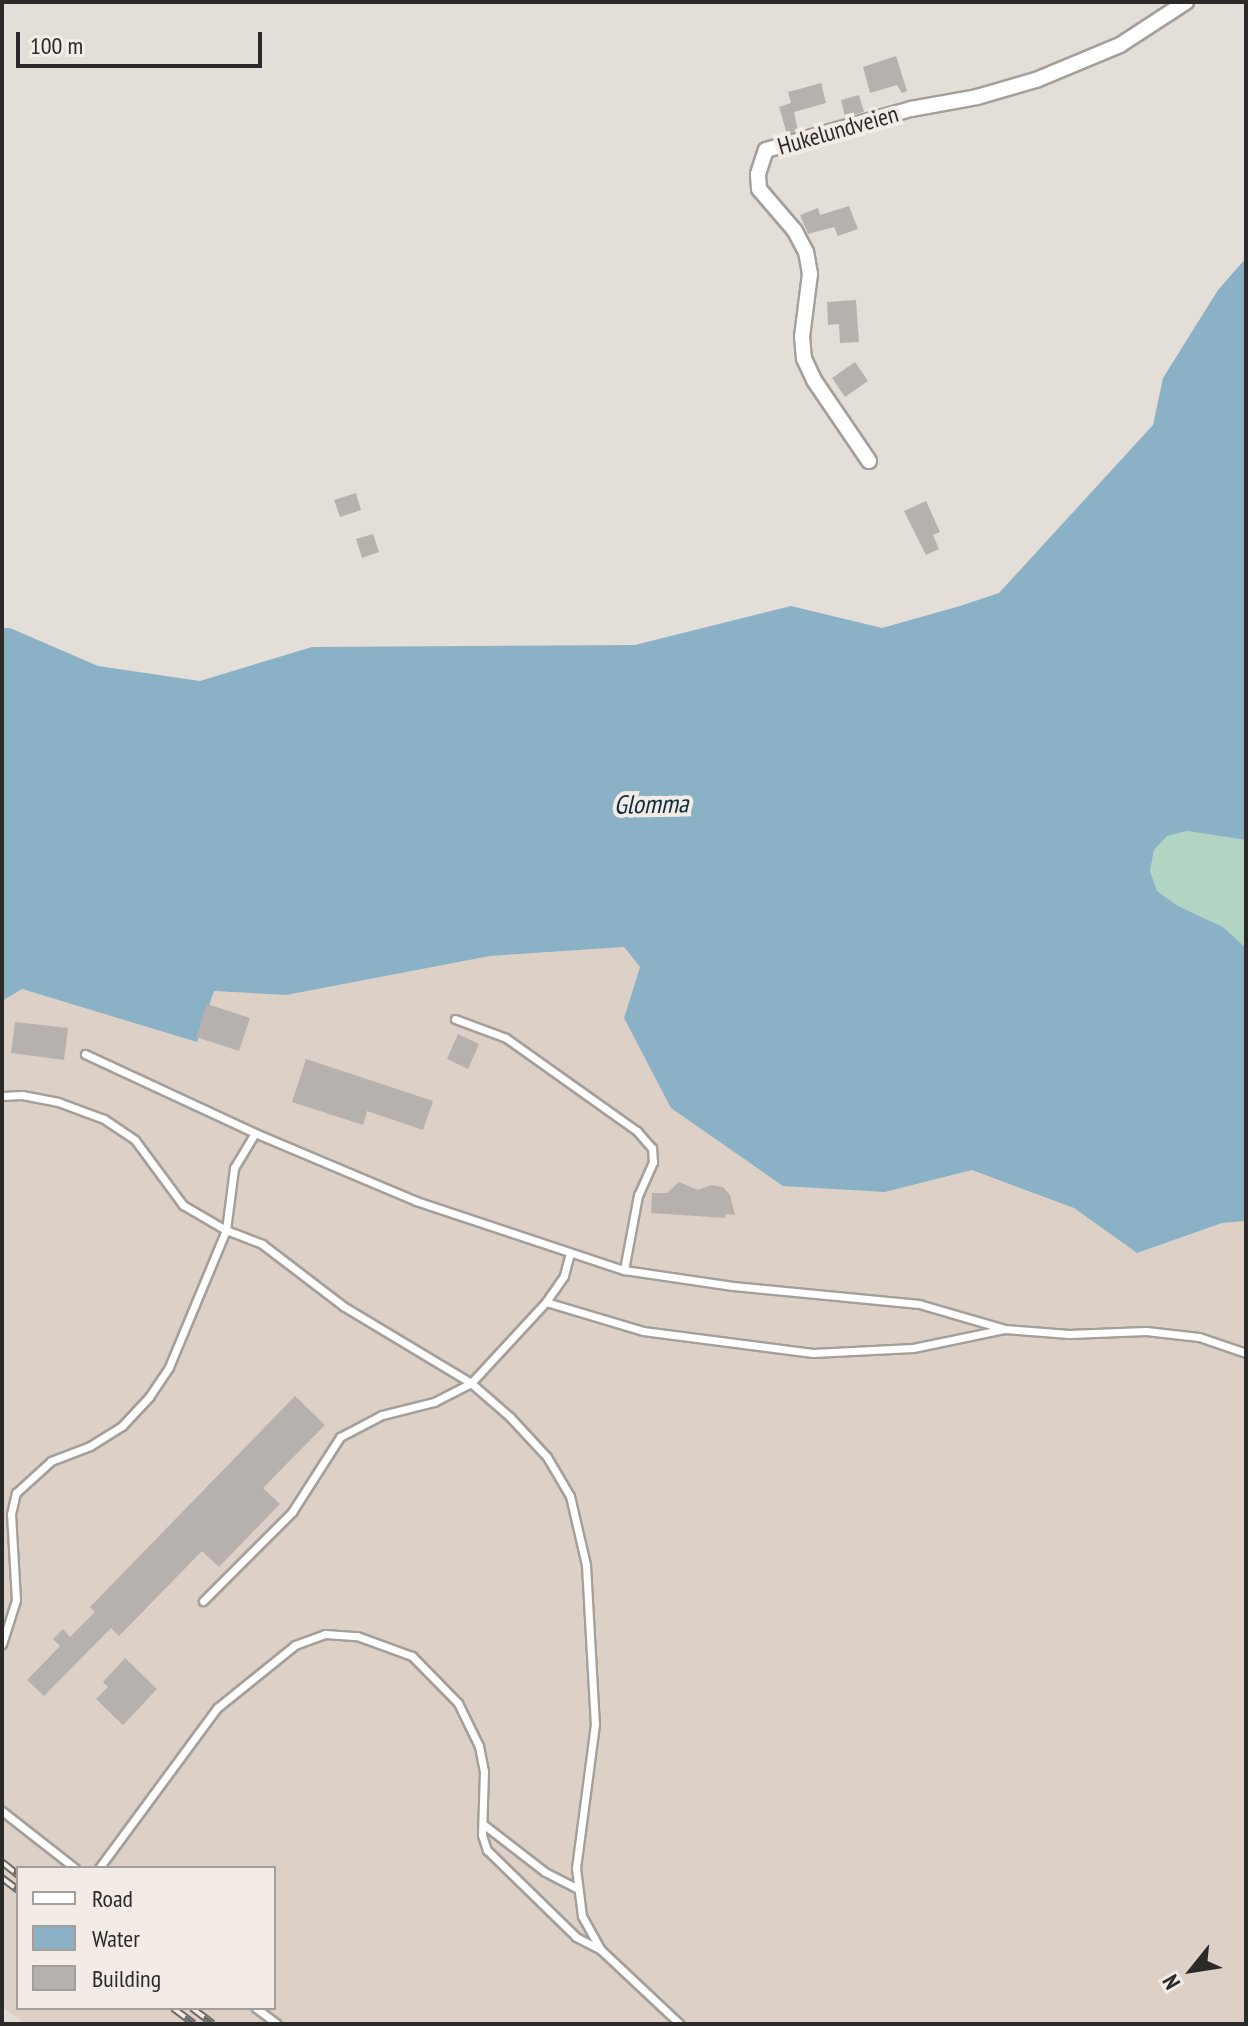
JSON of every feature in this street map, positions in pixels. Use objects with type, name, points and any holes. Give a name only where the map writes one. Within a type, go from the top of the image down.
[{"type":"street","name":"Hukelundveien","points":[[869,461],[814,380],[804,359],[802,337],[810,274],[806,252],[795,231],[759,189],[758,174],[766,150],[911,109],[977,97],[1036,80],[1120,45],[1186,2]]},
{"type":"lane","points":[[455,1019],[506,1038],[637,1131],[652,1148],[653,1162],[638,1195],[624,1270]]},
{"type":"lane","points":[[85,1054],[255,1133],[416,1201],[624,1270],[733,1286],[919,1304],[1005,1329],[1069,1334],[1146,1331],[1199,1337],[1246,1353]]},
{"type":"lane","points":[[2,1096],[22,1095],[58,1102],[104,1119],[135,1140],[183,1205],[226,1230],[262,1244],[343,1306],[471,1383],[510,1417],[547,1457],[570,1496],[586,1565],[595,1724],[576,1868],[582,1916],[600,1949]]},
{"type":"lane","points":[[2,1644],[16,1600],[11,1514],[16,1493],[51,1461],[90,1446],[122,1426],[149,1397],[169,1367],[226,1230],[234,1168],[255,1133]]},
{"type":"lane","points":[[203,1601],[292,1512],[340,1437],[382,1415],[434,1402],[471,1383],[546,1302],[564,1276],[570,1253]]},
{"type":"lane","points":[[546,1302],[643,1331],[813,1353],[913,1348],[1005,1329]]},
{"type":"lane","points":[[100,1866],[217,1708],[295,1645],[325,1634],[357,1636],[396,1647],[412,1656],[442,1682],[458,1703],[479,1746],[484,1771],[482,1835],[490,1853],[576,1937],[600,1949],[680,2024]]},
{"type":"lane","points":[[2,1811],[72,1866]]},
{"type":"lane","points":[[483,1824],[545,1872],[578,1889]]},
{"type":"lane","points":[[259,2010],[277,2024]]},
{"type":"shaded area","points":[[624,947],[640,967],[624,1018],[885,1192],[972,1170],[1074,1208],[1137,1253],[1222,1223],[1246,1221],[1246,2024],[25,2024],[2,2007],[2,1001],[22,989],[197,1042],[214,991],[286,995],[490,956]]},
{"type":"green space","points":[[1187,831],[1246,840],[1246,948],[1223,927],[1178,906],[1157,891],[1150,871],[1154,850],[1167,836]]},
{"type":"water","name":"Glomma","points":[[1246,258],[1246,840],[1187,831],[1167,836],[1154,850],[1150,871],[1157,891],[1178,906],[1223,927],[1246,948],[1246,1221],[1222,1223],[1137,1253],[1074,1208],[972,1170],[885,1192],[783,1186],[671,1108],[624,1018],[640,967],[624,947],[490,956],[286,995],[214,991],[197,1042],[22,989],[2,1001],[2,628],[10,628],[98,666],[200,681],[312,647],[635,645],[791,606],[882,628],[960,606],[999,593],[1153,425],[1163,378],[1218,290]]},
{"type":"building","points":[[896,56],[907,91],[902,93],[897,85],[870,93],[863,67]]},
{"type":"building","points":[[821,83],[826,103],[794,112],[798,131],[787,134],[779,107],[791,103],[788,92]]},
{"type":"building","points":[[859,95],[864,112],[845,117],[841,100]]},
{"type":"building","points":[[849,206],[858,229],[838,236],[834,227],[808,234],[800,215],[818,208],[820,215]]},
{"type":"building","points":[[856,300],[859,342],[840,343],[839,324],[828,325],[827,302]]},
{"type":"building","points":[[855,362],[868,381],[845,397],[832,378]]},
{"type":"building","points":[[356,493],[361,510],[340,517],[334,500]]},
{"type":"building","points":[[926,501],[940,532],[933,535],[939,549],[926,555],[904,511]]},
{"type":"building","points":[[373,534],[379,552],[362,558],[356,539]]},
{"type":"building","points":[[207,1004],[250,1018],[239,1051],[196,1037]]},
{"type":"building","points":[[15,1022],[68,1028],[64,1060],[11,1053]]},
{"type":"building","points":[[458,1034],[479,1044],[468,1069],[447,1059]]},
{"type":"building","points":[[306,1059],[433,1101],[423,1130],[367,1111],[363,1125],[292,1102]]},
{"type":"building","points":[[679,1182],[698,1190],[711,1185],[723,1187],[730,1195],[735,1215],[726,1214],[725,1218],[651,1213],[652,1193],[667,1193]]},
{"type":"building","points":[[295,1396],[325,1425],[263,1488],[280,1504],[219,1567],[202,1551],[119,1636],[111,1628],[44,1696],[27,1680],[60,1646],[53,1639],[63,1629],[70,1637],[95,1612],[90,1607]]},
{"type":"building","points":[[125,1658],[157,1689],[123,1725],[96,1699],[108,1687],[103,1682]]},
{"type":"railway","points":[[2,1862],[16,1873]]},
{"type":"railway","points":[[2,1878],[16,1888]]},
{"type":"railway","points":[[176,2010],[194,2024]]},
{"type":"railway","points":[[195,2010],[213,2024]]}]
